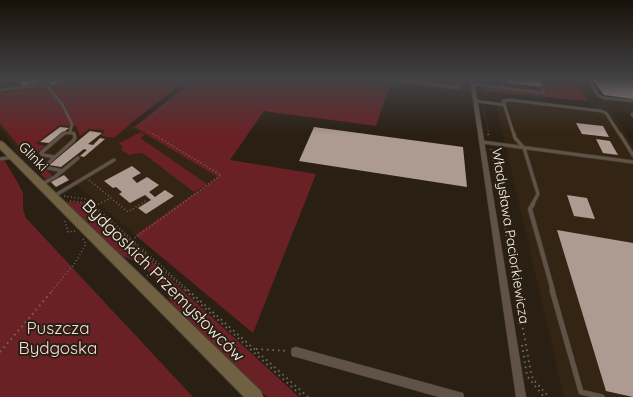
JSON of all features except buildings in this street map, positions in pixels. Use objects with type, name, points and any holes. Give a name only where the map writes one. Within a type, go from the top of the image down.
[{"type":"street","name":"Władysława Paciorkiewicza","points":[[478,98],[486,143],[521,397]]},
{"type":"street","name":"Glinki","points":[[0,144],[51,192]]},
{"type":"street","name":"Bydgoskich Przemysłowców","points":[[51,192],[255,397]]},
{"type":"street","points":[[296,352],[459,397]]},
{"type":"lane","points":[[57,98],[62,104],[72,124],[70,132]]},
{"type":"lane","points":[[603,98],[633,101]]},
{"type":"lane","points":[[602,397],[580,392],[530,209],[538,194],[524,148],[515,138],[504,101],[510,100],[601,111],[606,114],[633,155]]},
{"type":"lane","points":[[479,101],[505,104]]},
{"type":"lane","points":[[63,171],[44,167],[74,140],[74,133],[70,132]]},
{"type":"lane","points":[[54,157],[43,155],[41,153],[62,135],[70,132]]},
{"type":"lane","points":[[486,143],[633,162]]},
{"type":"lane","points":[[0,159],[13,157]]},
{"type":"lane","points":[[51,192],[56,177],[78,158]]},
{"type":"lane","points":[[51,192],[114,160]]},
{"type":"path","points":[[132,240],[221,175],[141,127],[173,98]]},
{"type":"path","points":[[479,101],[530,374],[549,397]]},
{"type":"path","points":[[87,179],[128,212],[147,200]]},
{"type":"path","points":[[51,192],[68,201],[89,203],[132,240]]},
{"type":"path","points":[[51,192],[71,198],[88,200],[308,397]]},
{"type":"path","points":[[95,206],[111,198]]},
{"type":"path","points":[[0,352],[75,263],[86,244],[80,234]]},
{"type":"path","points":[[147,276],[161,266]]},
{"type":"path","points":[[161,266],[303,397]]},
{"type":"path","points":[[254,349],[296,352]]},
{"type":"shaded area","points":[[0,98],[164,98],[130,124],[218,177],[135,235],[71,180],[59,187],[54,188],[17,152],[0,128]]},
{"type":"shaded area","points":[[494,98],[593,108],[588,100],[565,98],[633,98],[633,114],[611,111],[633,146],[633,397],[564,397]]},
{"type":"green space","points":[[0,98],[164,98],[114,138],[101,136],[105,130],[89,129],[80,136],[76,126],[60,125],[35,144],[46,146],[33,155],[52,176],[46,180],[0,123]]},
{"type":"green space","points":[[172,98],[386,98],[376,126],[264,111],[230,160],[316,174],[253,333],[135,235],[218,177],[134,127]]},
{"type":"green space","points":[[551,98],[586,98],[588,101]]},
{"type":"green space","points":[[141,132],[145,135],[140,138],[207,184],[194,192],[144,154],[140,153],[129,155],[121,150],[123,147],[119,143]]},
{"type":"green space","name":"Puszcza Bydgoska","points":[[0,160],[4,160],[23,193],[23,209],[26,218],[193,397],[0,397]]},
{"type":"green space","points":[[58,196],[66,202],[86,203],[102,217],[94,218],[85,223]]},
{"type":"green space","points":[[95,219],[104,219],[158,267],[149,272],[137,261],[120,255],[87,224]]},
{"type":"green space","points":[[159,269],[299,397],[267,397],[174,308],[165,290],[166,288],[153,275]]}]
